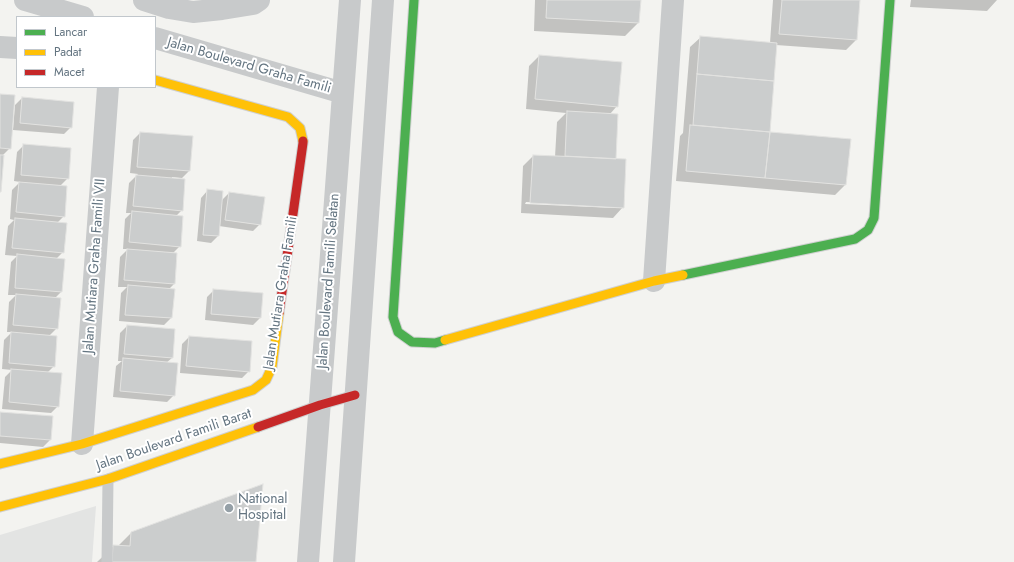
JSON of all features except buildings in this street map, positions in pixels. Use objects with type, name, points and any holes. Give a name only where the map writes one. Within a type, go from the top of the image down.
[{"type":"street","points":[[25,0],[80,16]]},
{"type":"street","points":[[144,0],[169,8],[193,12],[222,9],[256,2]]},
{"type":"street","name":"Jalan Boulevard Famili Selatan","points":[[308,562],[350,0]]},
{"type":"street","points":[[344,562],[383,0]]},
{"type":"street","points":[[414,0],[393,318],[398,332],[412,342],[435,343],[654,281],[855,239],[868,230],[874,218],[890,0]]},
{"type":"street","points":[[654,281],[673,0]]},
{"type":"street","name":"Jalan Boulevard Graha Famili","points":[[156,38],[343,93]]},
{"type":"street","points":[[0,46],[16,48]]},
{"type":"street","name":"Jalan Mutiara Graha Famili","points":[[0,464],[82,444],[253,390],[266,380],[272,367],[303,143],[300,128],[288,117],[156,80]]},
{"type":"street","name":"Jalan Mutiara Graha Famili VII","points":[[82,444],[108,88]]},
{"type":"street","name":"Jalan Boulevard Famili Barat","points":[[0,507],[108,478],[320,405],[355,395]]},
{"type":"lane","points":[[107,562],[108,478]]},
{"type":"shaded area","points":[[96,506],[92,562],[0,562],[0,535]]},
{"type":"traffic: fast","points":[[414,0],[393,317],[398,332],[412,342],[435,343],[445,340]]},
{"type":"traffic: fast","points":[[683,275],[855,239],[868,230],[874,218],[890,0]]},
{"type":"traffic: slow","points":[[156,80],[288,117],[300,128],[303,141]]},
{"type":"traffic: slow","points":[[445,340],[654,281],[683,275]]},
{"type":"traffic: slow","points":[[0,464],[82,444],[253,390],[266,380],[272,367],[279,313]]},
{"type":"traffic: slow","points":[[0,507],[108,479],[258,427]]},
{"type":"traffic: jam","points":[[279,313],[303,141]]},
{"type":"traffic: jam","points":[[258,427],[320,405],[355,395]]},
{"type":"place","name":"National Hospital","points":[[229,508]]}]
